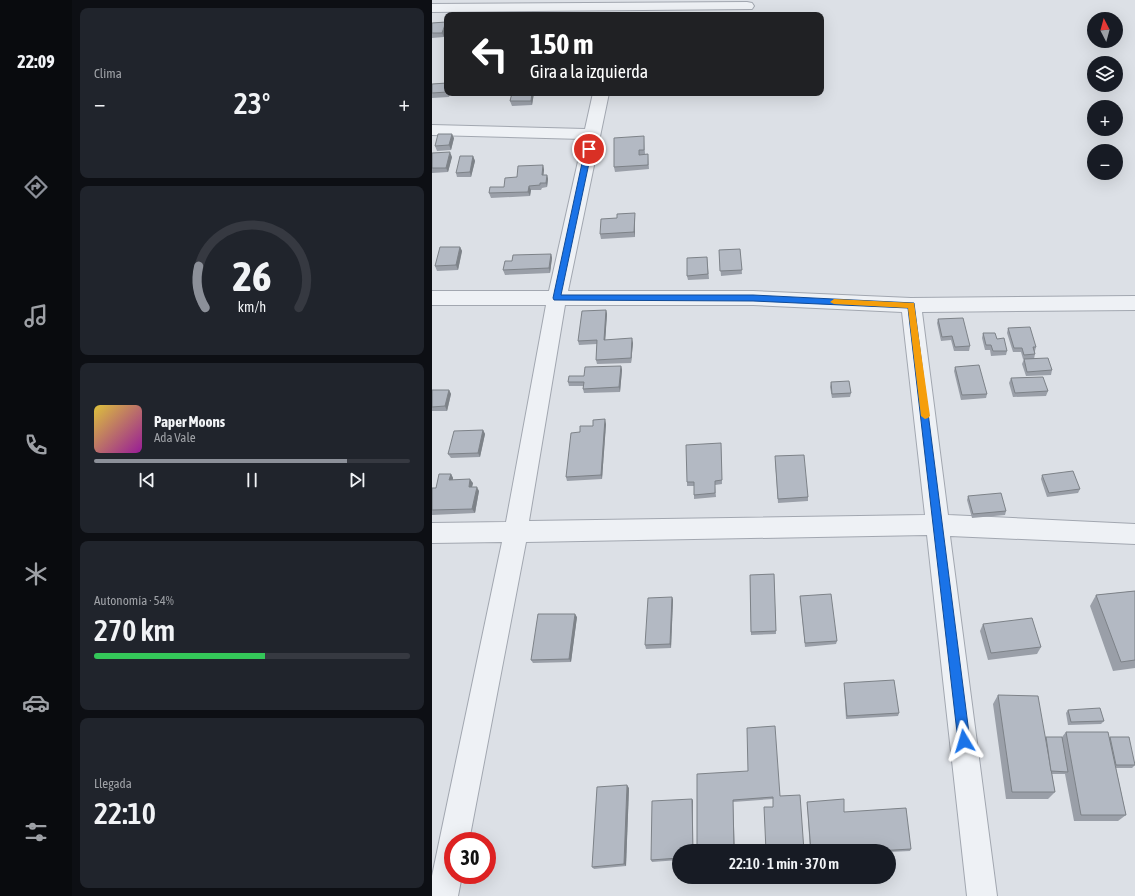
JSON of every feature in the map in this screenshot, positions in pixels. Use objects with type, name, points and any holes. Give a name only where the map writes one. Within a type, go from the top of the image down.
[{"type":"street","points":[[432,8],[747,6]]},
{"type":"street","points":[[456,832],[516,531],[557,298],[600,96]]},
{"type":"street","points":[[432,130],[592,134]]},
{"type":"street","points":[[432,298],[753,298],[911,305],[1135,303]]},
{"type":"street","points":[[911,305],[939,525],[982,896]]},
{"type":"street","points":[[432,533],[939,525],[1135,534]]},
{"type":"street","points":[[443,896],[445,884]]},
{"type":"building","points":[[444,22],[442,33],[432,33],[432,23]]},
{"type":"building","points":[[444,83],[444,92],[432,93],[432,84]]},
{"type":"building","points":[[511,96],[532,96],[531,101],[510,101]]},
{"type":"building","points":[[438,134],[452,134],[449,145],[435,146]]},
{"type":"building","points":[[644,136],[644,150],[639,150],[639,155],[648,154],[648,165],[614,167],[614,138]]},
{"type":"building","points":[[450,152],[446,168],[432,168],[432,153]]},
{"type":"building","points":[[460,156],[473,156],[470,172],[456,173]]},
{"type":"building","points":[[543,165],[542,175],[547,175],[546,183],[529,186],[528,192],[489,193],[490,187],[504,187],[505,178],[517,177],[518,166]]},
{"type":"building","points":[[635,213],[634,232],[600,234],[601,219],[617,218],[617,214]]},
{"type":"building","points":[[440,247],[460,247],[456,265],[435,266]]},
{"type":"building","points":[[740,249],[742,270],[720,271],[719,250]]},
{"type":"building","points":[[551,254],[549,268],[503,270],[505,261],[512,261],[513,255]]},
{"type":"building","points":[[707,257],[708,274],[687,276],[687,258]]},
{"type":"building","points":[[606,310],[604,340],[632,338],[631,358],[596,360],[597,340],[578,341],[582,311]]},
{"type":"building","points":[[963,318],[970,346],[955,347],[952,336],[942,337],[938,319]]},
{"type":"building","points":[[1030,327],[1036,347],[1033,347],[1035,354],[1024,355],[1022,348],[1014,348],[1008,328]]},
{"type":"building","points":[[983,333],[995,333],[997,339],[1004,338],[1007,351],[993,351],[991,345],[986,345]]},
{"type":"building","points":[[1048,358],[1052,370],[1027,372],[1024,359]]},
{"type":"building","points":[[979,365],[987,394],[962,395],[955,367]]},
{"type":"building","points":[[621,366],[619,387],[583,389],[584,382],[568,382],[569,376],[584,376],[585,367]]},
{"type":"building","points":[[1043,377],[1048,391],[1015,393],[1011,378]]},
{"type":"building","points":[[849,381],[851,393],[832,394],[831,382]]},
{"type":"building","points":[[432,390],[449,390],[445,406],[432,407]]},
{"type":"building","points":[[605,419],[601,475],[566,477],[571,433],[580,432],[580,426],[593,426],[593,420]]},
{"type":"building","points":[[483,430],[478,453],[448,454],[454,431]]},
{"type":"building","points":[[721,443],[722,480],[715,481],[715,493],[694,495],[694,482],[687,482],[686,445]]},
{"type":"building","points":[[804,455],[808,497],[778,499],[775,456]]},
{"type":"building","points":[[1073,471],[1080,489],[1049,493],[1042,475]]},
{"type":"building","points":[[439,474],[451,474],[449,480],[470,479],[469,487],[477,487],[472,509],[432,510],[432,488],[436,488]]},
{"type":"building","points":[[1001,493],[1006,511],[973,514],[968,496]]},
{"type":"building","points":[[774,574],[776,631],[751,632],[750,575]]},
{"type":"building","points":[[1135,591],[1135,660],[1121,662],[1096,595]]},
{"type":"building","points":[[831,594],[837,641],[805,643],[800,596]]},
{"type":"building","points":[[672,597],[670,644],[645,645],[648,598]]},
{"type":"building","points":[[538,614],[575,614],[569,659],[531,660]]},
{"type":"building","points":[[1032,618],[1041,647],[991,653],[983,624]]},
{"type":"building","points":[[894,680],[899,713],[847,716],[844,683]]},
{"type":"building","points":[[998,695],[1038,696],[1055,792],[1012,792]]},
{"type":"building","points":[[1100,708],[1104,721],[1071,722],[1068,710]]},
{"type":"building","points":[[775,726],[780,796],[800,795],[804,844],[766,844],[764,807],[773,807],[773,797],[733,800],[734,844],[697,844],[697,774],[748,771],[747,728]]},
{"type":"building","points":[[1066,732],[1108,732],[1126,815],[1081,815]]},
{"type":"building","points":[[1046,737],[1062,737],[1068,772],[1051,771]]},
{"type":"building","points":[[1110,737],[1129,737],[1135,765],[1116,765]]},
{"type":"building","points":[[627,785],[624,864],[592,867],[597,787]]},
{"type":"building","points":[[692,799],[693,844],[672,844],[672,858],[651,860],[652,801]]},
{"type":"building","points":[[844,799],[844,812],[906,808],[911,849],[896,850],[896,844],[810,844],[807,802]]},
{"type":"slow traffic","points":[[834,302],[911,305],[925,416]]},
{"type":"route","points":[[589,149],[557,298],[753,298],[911,305],[939,525],[964,741]]}]
